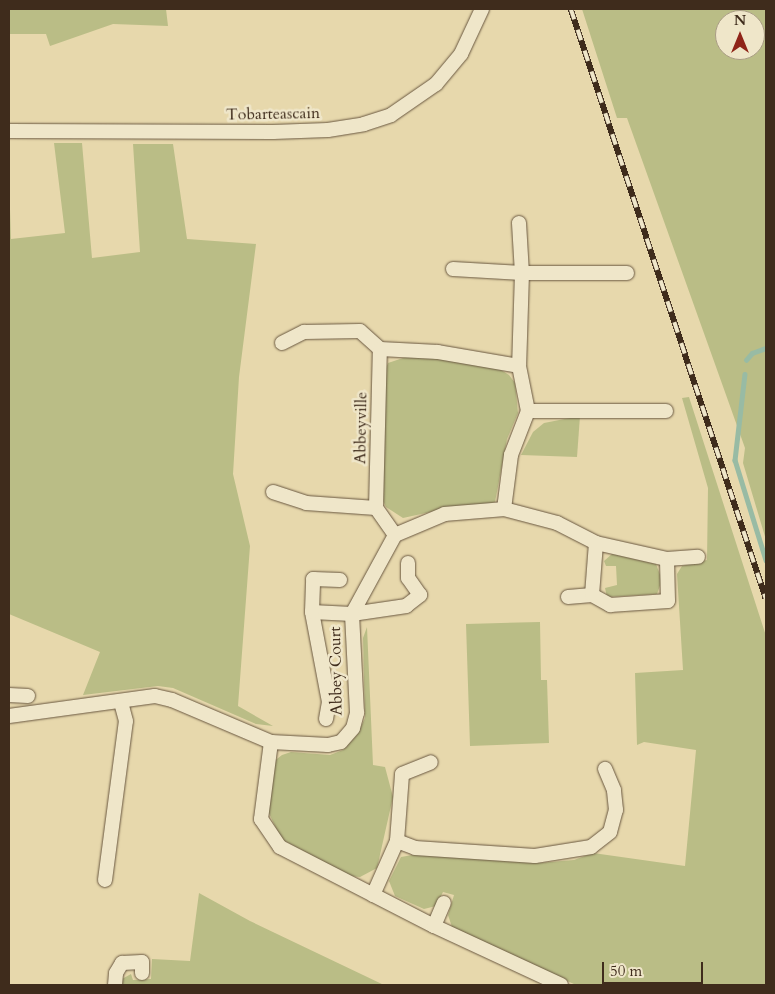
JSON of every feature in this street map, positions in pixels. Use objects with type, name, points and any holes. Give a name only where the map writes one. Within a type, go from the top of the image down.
[{"type":"street","name":"Tobarteascain","points":[[9,131],[273,132],[328,130],[364,124],[391,115],[436,84],[461,54],[482,9]]},
{"type":"street","points":[[504,509],[511,455],[528,410],[519,366],[522,273],[519,223]]},
{"type":"street","points":[[453,269],[522,273],[627,273]]},
{"type":"street","points":[[282,343],[304,332],[360,331],[380,349],[438,352],[519,366]]},
{"type":"street","name":"Abbeyville","points":[[376,508],[380,349]]},
{"type":"street","points":[[528,410],[666,411]]},
{"type":"street","points":[[273,492],[306,503],[376,508],[395,535]]},
{"type":"street","points":[[352,614],[395,535],[445,514],[504,509],[557,524],[596,543],[666,559],[698,557]]},
{"type":"street","points":[[592,595],[596,543]]},
{"type":"street","points":[[568,598],[592,595],[610,605],[668,601],[666,559]]},
{"type":"street","points":[[352,614],[406,606],[420,594],[408,578],[408,563]]},
{"type":"street","points":[[312,612],[313,579],[340,580]]},
{"type":"street","name":"Abbey Court","points":[[9,716],[155,696],[172,700],[270,742],[328,745],[341,742],[353,728],[357,713],[352,614],[312,612],[328,702],[326,720]]},
{"type":"street","points":[[9,695],[28,696]]},
{"type":"street","points":[[105,880],[126,721],[121,702]]},
{"type":"street","points":[[270,742],[266,757],[261,819],[268,833],[280,847],[434,926],[561,985]]},
{"type":"street","points":[[373,895],[396,841],[402,774],[431,762]]},
{"type":"street","points":[[396,841],[415,848],[526,856],[568,853],[591,847],[610,832],[616,810],[614,790],[605,769]]},
{"type":"street","points":[[434,926],[444,903]]},
{"type":"street","points":[[115,985],[116,973],[122,963],[142,962],[142,973]]},
{"type":"green space","points":[[9,9],[166,9],[168,26],[113,24],[50,46],[46,34],[9,34]]},
{"type":"green space","points":[[582,9],[766,9],[766,540],[743,463],[745,448],[627,118],[617,118]]},
{"type":"green space","points":[[54,143],[82,143],[92,258],[140,252],[133,144],[173,144],[187,239],[256,244],[239,377],[233,474],[250,546],[238,706],[273,726],[256,724],[173,688],[158,686],[83,695],[100,652],[9,614],[9,179],[11,239],[65,233]]},
{"type":"green space","points":[[409,356],[440,358],[501,370],[509,375],[515,383],[518,413],[507,439],[495,502],[485,505],[462,505],[403,518],[386,507],[382,499],[384,374],[388,363]]},
{"type":"green space","points":[[689,397],[766,636],[766,985],[576,985],[452,927],[448,915],[454,895],[443,892],[436,906],[424,909],[395,896],[389,881],[401,857],[418,854],[539,863],[574,860],[593,853],[685,866],[696,750],[644,742],[637,745],[635,673],[683,670],[677,574],[682,566],[707,560],[708,488],[682,398]]},
{"type":"green space","points":[[580,416],[577,457],[521,455],[533,432],[544,423]]},
{"type":"green space","points":[[612,554],[656,564],[662,580],[657,594],[607,597],[605,588],[617,585],[616,566],[606,566],[604,561]]},
{"type":"green space","points":[[540,622],[541,680],[547,680],[549,743],[470,746],[466,624]]},
{"type":"green space","points":[[367,627],[373,765],[385,767],[393,797],[377,868],[360,877],[350,876],[281,839],[268,811],[273,762],[282,755],[291,752],[330,755],[343,750],[357,735],[365,718],[363,638]]},
{"type":"green space","points":[[199,893],[250,921],[384,985],[122,985],[122,979],[131,974],[133,980],[151,979],[152,959],[190,961]]},
{"type":"waterway","points":[[746,360],[752,353],[766,348]]},
{"type":"waterway","points":[[745,374],[735,460],[766,560]]},
{"type":"railway","points":[[571,9],[766,599]]}]
